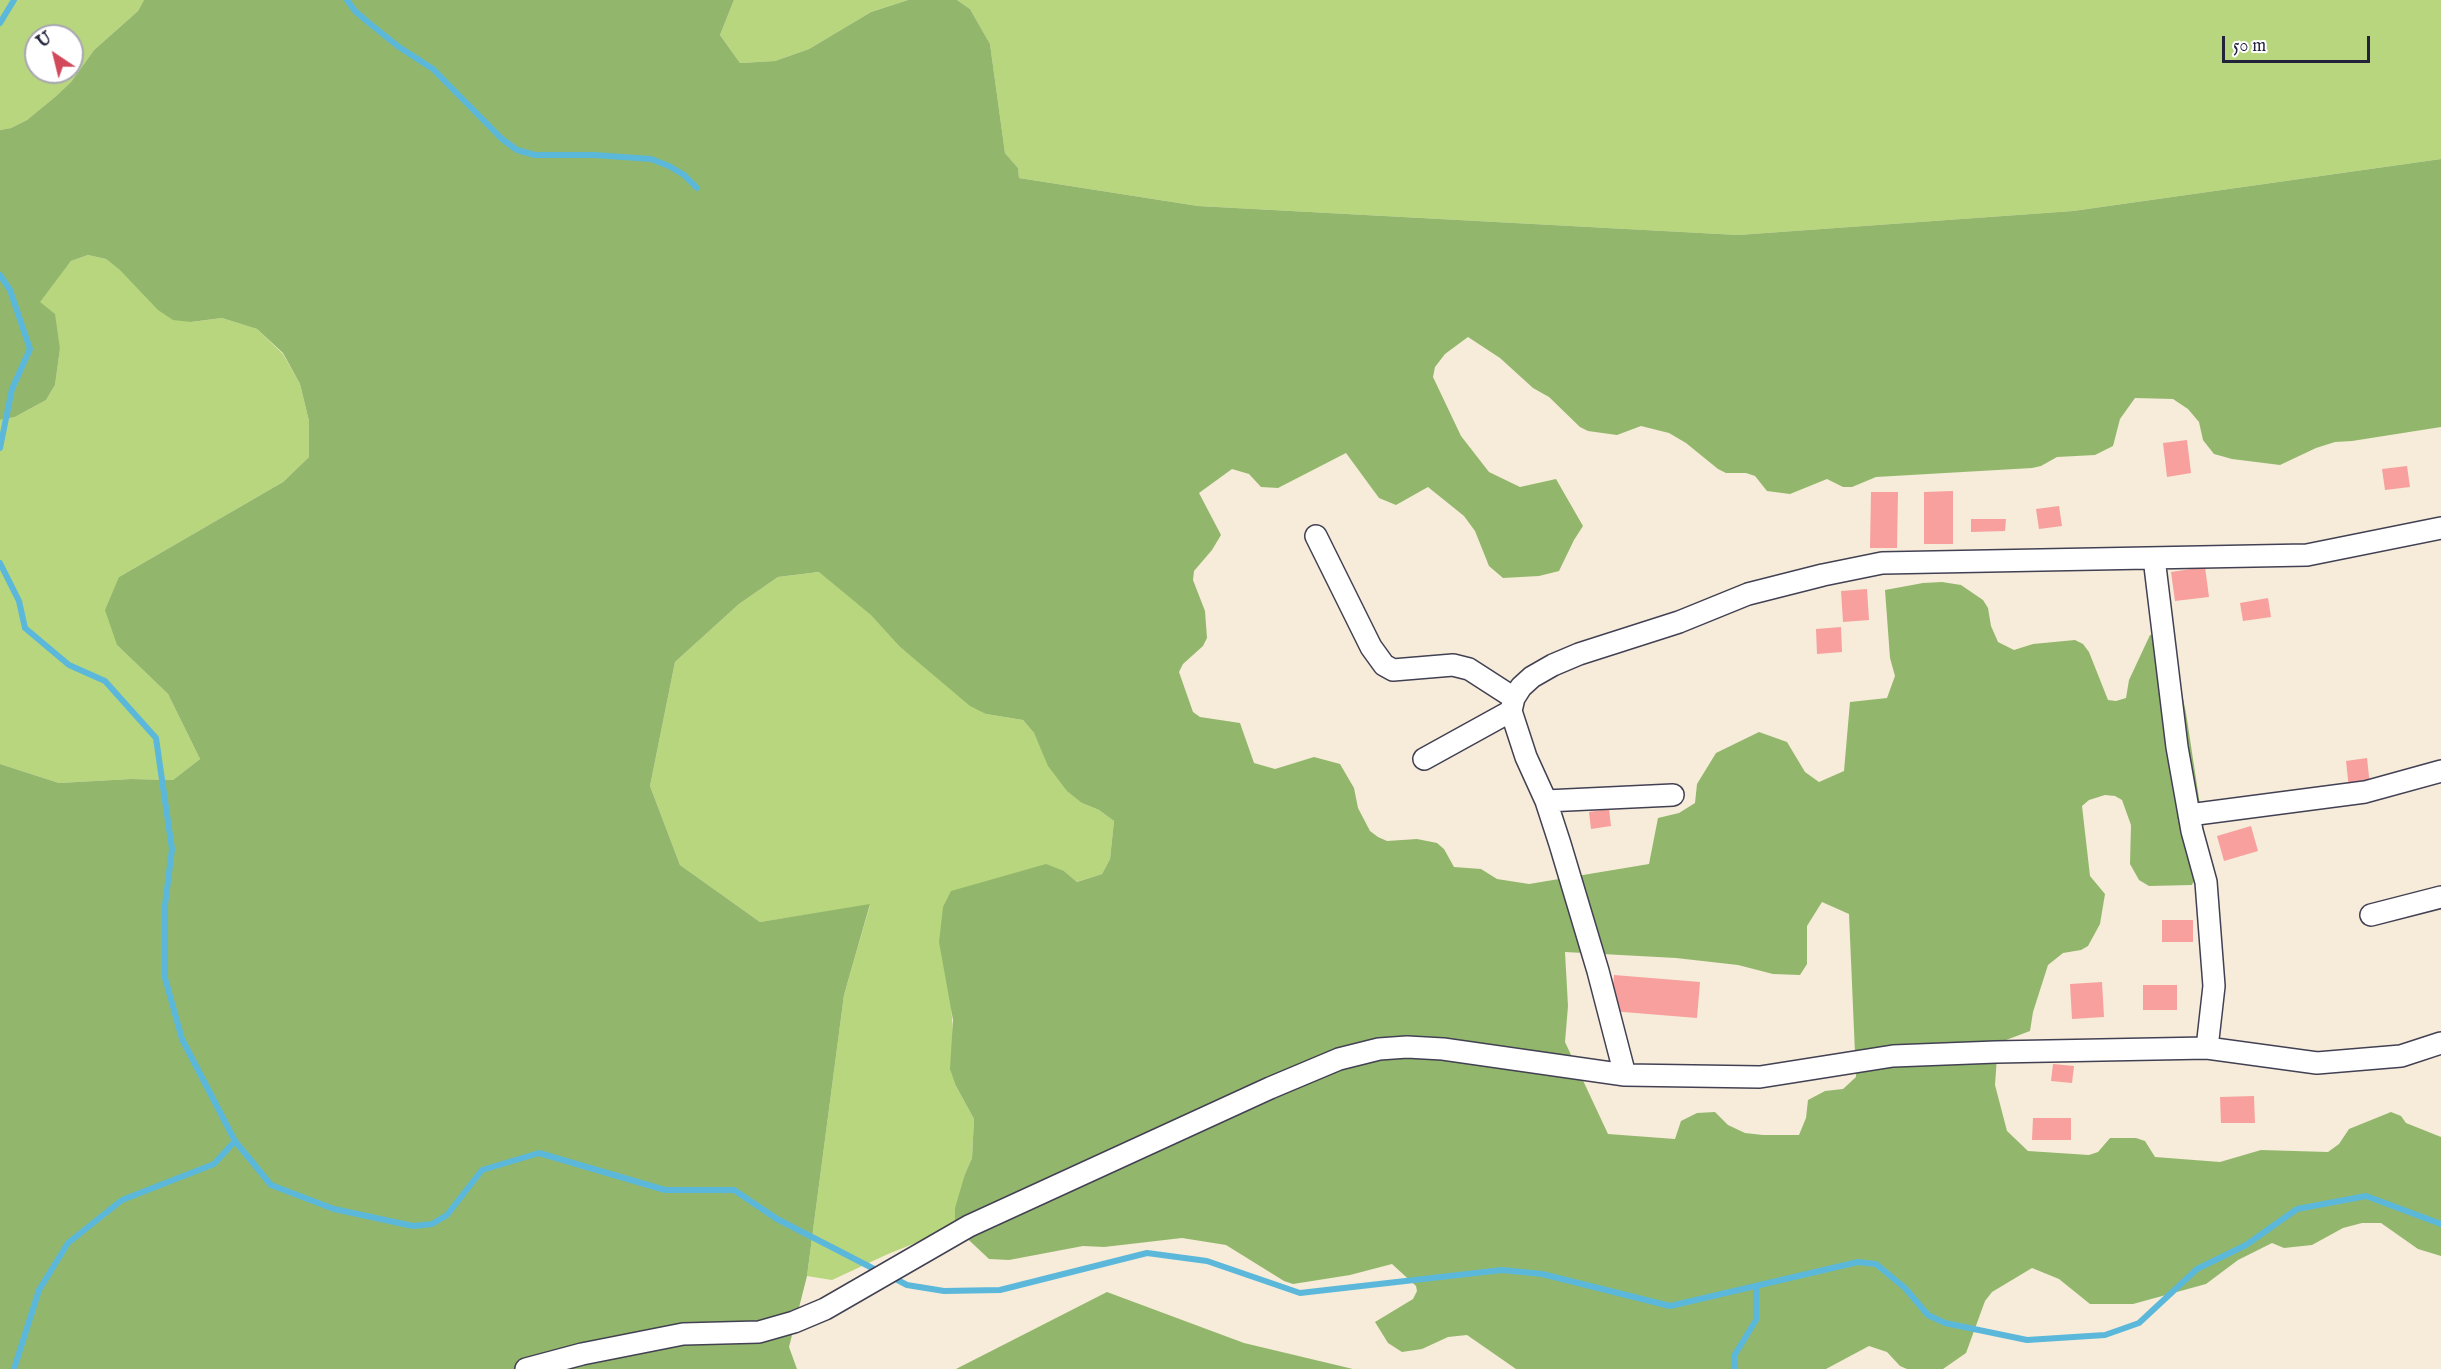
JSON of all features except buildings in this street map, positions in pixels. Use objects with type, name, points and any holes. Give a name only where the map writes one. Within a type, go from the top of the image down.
[{"type":"street","points":[[1425,759],[1512,704],[1521,687],[1532,677],[1553,665],[1679,622],[1748,594],[1823,575],[1882,563],[2307,555],[2441,528]]},
{"type":"street","points":[[1316,536],[1371,647],[1384,665],[1393,670],[1403,671],[1417,667],[1453,665],[1469,669],[1512,704],[1526,757],[1546,801],[1598,971],[1625,1075]]},
{"type":"street","points":[[2154,558],[2176,735],[2189,814],[2206,882],[2214,986],[2207,1048]]},
{"type":"street","points":[[2189,814],[2365,792],[2441,771]]},
{"type":"street","points":[[1546,801],[1673,795]]},
{"type":"street","points":[[2371,915],[2441,897]]},
{"type":"street","points":[[526,1369],[582,1354],[683,1334],[759,1332],[794,1322],[825,1309],[969,1226],[1259,1093],[1339,1059],[1379,1049],[1407,1047],[1443,1050],[1625,1075],[1760,1077],[1893,1056],[2018,1051],[2207,1048],[2317,1063],[2401,1056],[2441,1043]]},
{"type":"green space","points":[[0,0],[144,0],[138,11],[94,50],[84,64],[84,24],[24,24],[24,84],[69,84],[27,120],[11,128],[0,130]]},
{"type":"green space","points":[[144,0],[734,0],[720,35],[740,63],[775,61],[809,49],[871,12],[908,0],[957,0],[970,9],[990,44],[1005,153],[1018,168],[1019,178],[1198,206],[1738,235],[2073,211],[2441,159],[2441,427],[2335,442],[2280,465],[2232,459],[2214,454],[2203,440],[2199,422],[2188,409],[2173,399],[2135,398],[2120,419],[2113,446],[2095,455],[2057,457],[2032,468],[1876,477],[1852,487],[1843,487],[1827,479],[1790,494],[1767,491],[1755,476],[1746,473],[1726,473],[1718,469],[1686,443],[1669,433],[1641,426],[1617,435],[1588,431],[1580,427],[1549,397],[1533,388],[1500,358],[1468,337],[1445,354],[1435,367],[1433,377],[1461,436],[1489,472],[1520,487],[1556,479],[1583,526],[1559,571],[1539,576],[1503,578],[1489,566],[1475,531],[1464,516],[1428,487],[1396,505],[1379,498],[1346,453],[1278,488],[1261,487],[1249,474],[1232,469],[1199,493],[1221,535],[1212,550],[1194,571],[1193,580],[1205,611],[1207,638],[1203,646],[1183,664],[1179,672],[1193,712],[1200,717],[1240,723],[1254,763],[1275,769],[1314,757],[1340,764],[1354,788],[1358,808],[1370,831],[1378,837],[1387,841],[1417,839],[1437,843],[1444,849],[1454,867],[1481,869],[1497,879],[1529,884],[1649,864],[1658,818],[1679,813],[1695,803],[1697,784],[1716,753],[1759,732],[1787,742],[1805,772],[1819,782],[1844,771],[1850,702],[1887,698],[1895,676],[1890,658],[1885,590],[1923,583],[1942,582],[1961,585],[1983,600],[1988,608],[1991,626],[1998,642],[2014,650],[2033,644],[2075,640],[2083,644],[2089,652],[2108,700],[2116,701],[2126,698],[2129,680],[2150,635],[2170,635],[2186,713],[2207,851],[2192,885],[2149,886],[2139,880],[2130,864],[2131,825],[2122,800],[2115,796],[2105,795],[2089,800],[2082,806],[2090,876],[2105,894],[2100,924],[2088,946],[2081,950],[2063,953],[2048,965],[2033,1012],[2030,1031],[1998,1043],[1995,1085],[2007,1131],[2028,1151],[2089,1155],[2098,1152],[2110,1138],[2136,1138],[2145,1141],[2155,1157],[2220,1162],[2261,1150],[2328,1152],[2339,1144],[2349,1129],[2391,1112],[2401,1116],[2406,1123],[2441,1137],[2441,1256],[2418,1249],[2381,1223],[2362,1223],[2343,1228],[2312,1245],[2284,1248],[2272,1243],[2238,1260],[2206,1284],[2133,1304],[2090,1304],[2059,1279],[2032,1268],[1992,1292],[1985,1301],[1966,1353],[1943,1369],[1907,1369],[1900,1366],[1887,1352],[1869,1346],[1826,1369],[1516,1369],[1467,1335],[1448,1337],[1422,1349],[1402,1352],[1388,1343],[1375,1322],[1413,1299],[1417,1291],[1416,1286],[1392,1264],[1350,1275],[1293,1284],[1284,1281],[1226,1245],[1182,1238],[1104,1247],[1083,1246],[1009,1260],[989,1259],[955,1227],[955,1208],[972,1158],[974,1119],[956,1086],[950,1069],[953,1020],[939,942],[943,907],[951,891],[1046,864],[1064,871],[1077,882],[1102,874],[1110,859],[1114,821],[1099,810],[1082,803],[1067,791],[1048,766],[1034,733],[1023,720],[986,714],[970,706],[899,646],[871,615],[819,572],[778,577],[739,604],[675,662],[650,786],[680,865],[760,922],[870,904],[844,995],[807,1276],[789,1347],[797,1369],[0,1369],[0,764],[59,783],[131,779],[173,780],[200,759],[168,694],[117,645],[105,610],[119,577],[283,482],[309,457],[309,421],[300,384],[283,353],[257,329],[222,318],[191,322],[173,320],[158,310],[120,270],[106,259],[88,255],[71,261],[40,302],[55,314],[60,349],[55,385],[46,400],[15,417],[0,420],[0,130],[11,128],[27,120],[69,84],[84,84],[84,64],[94,50],[138,11]],"holes":[[[1822,902],[1849,914],[1856,1077],[1843,1089],[1825,1091],[1808,1100],[1806,1118],[1799,1135],[1745,1133],[1728,1125],[1715,1112],[1697,1113],[1681,1121],[1675,1139],[1608,1134],[1565,1042],[1568,1006],[1565,952],[1676,958],[1738,965],[1773,974],[1800,975],[1807,964],[1807,926]]]},
{"type":"green space","points":[[734,0],[908,0],[871,12],[809,49],[775,61],[740,63],[720,35]]},
{"type":"green space","points":[[957,0],[2441,0],[2441,159],[2073,211],[1738,235],[1198,206],[1019,178],[1018,168],[1005,153],[990,44],[970,9]]},
{"type":"green space","points":[[88,255],[106,259],[191,322],[222,318],[257,329],[283,354],[300,384],[309,421],[309,457],[283,482],[119,577],[117,645],[168,694],[200,759],[173,780],[131,779],[59,783],[0,764],[0,420],[15,417],[46,400],[55,385],[60,349],[39,302],[71,261]]},
{"type":"green space","points":[[820,572],[871,614],[899,646],[986,714],[1023,720],[1034,733],[1049,766],[1082,803],[1099,810],[1114,821],[1110,859],[1102,874],[1077,882],[1064,871],[951,1002],[956,1086],[974,1119],[972,1158],[965,1174],[955,1227],[832,1280],[807,1276],[844,995],[870,905],[760,922],[680,865],[650,786],[675,662],[739,604],[778,577]]},
{"type":"green space","points":[[1107,1292],[1244,1343],[1353,1369],[956,1369]]},
{"type":"waterway","points":[[0,23],[14,0]]},
{"type":"waterway","points":[[347,0],[355,11],[369,23],[399,47],[433,69],[502,139],[517,150],[535,155],[594,155],[651,159],[684,175],[697,188]]},
{"type":"waterway","points":[[0,275],[10,290],[30,349],[12,389],[0,448]]},
{"type":"waterway","points":[[0,563],[19,601],[25,628],[69,665],[105,681],[156,738],[172,849],[165,905],[165,978],[182,1039],[235,1141],[271,1185],[334,1209],[413,1226],[432,1224],[447,1215],[482,1170],[539,1153],[665,1190],[734,1190],[777,1219],[880,1272]]},
{"type":"waterway","points":[[14,1369],[39,1290],[68,1243],[122,1200],[214,1164],[235,1141]]},
{"type":"waterway","points":[[890,1276],[907,1285],[944,1291],[1000,1290],[1147,1253],[1207,1261],[1300,1293],[1502,1270],[1542,1274],[1670,1306],[1858,1262],[1876,1264],[1905,1288],[1928,1315],[1945,1323],[2027,1340],[2105,1335],[2139,1323],[2197,1269],[2246,1245],[2297,1209],[2366,1196],[2441,1224]]},
{"type":"waterway","points":[[1735,1369],[1734,1356],[1756,1320],[1756,1288]]}]
